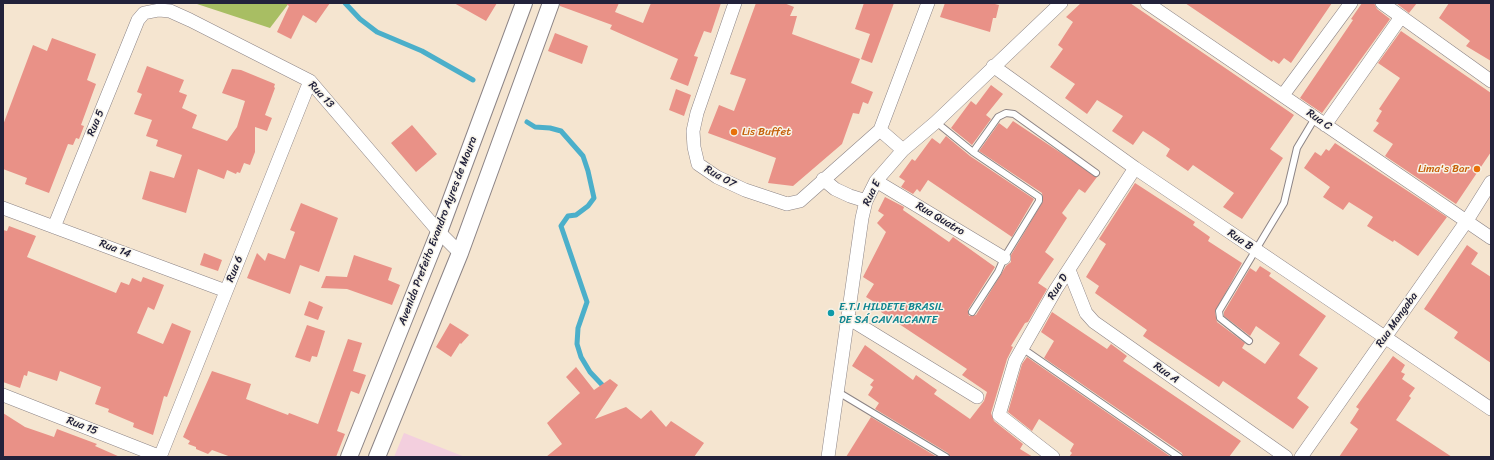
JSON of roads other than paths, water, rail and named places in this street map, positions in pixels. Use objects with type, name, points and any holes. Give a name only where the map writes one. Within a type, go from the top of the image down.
[{"type":"street","name":"Avenida Prefeito Evandro Ayres de Moura","points":[[349,457],[439,232],[524,3]]},
{"type":"street","points":[[377,457],[460,253],[551,3]]},
{"type":"street","name":"Rua 07","points":[[735,3],[693,131],[694,147],[698,164],[717,177],[767,198],[787,204],[800,201],[880,130]]},
{"type":"street","points":[[902,150],[880,130],[928,3]]},
{"type":"street","name":"Rua E","points":[[828,457],[866,201],[876,181],[902,150],[936,122],[993,66],[1061,3]]},
{"type":"street","name":"Rua C","points":[[1147,3],[1491,238]]},
{"type":"street","points":[[1283,95],[1351,3]]},
{"type":"street","points":[[1382,3],[1491,81]]},
{"type":"street","name":"Rua 13","points":[[138,20],[144,13],[150,11],[170,11],[310,82],[439,232],[460,253]]},
{"type":"street","points":[[1320,121],[1400,17]]},
{"type":"street","name":"Rua 5","points":[[54,227],[138,20]]},
{"type":"street","name":"Rua B","points":[[993,66],[1135,168],[1491,409]]},
{"type":"street","name":"Rua 6","points":[[161,457],[310,82]]},
{"type":"street","name":"Rua D","points":[[1053,457],[999,415],[1015,361],[1022,348],[1069,270],[1135,168]]},
{"type":"street","points":[[823,179],[840,191],[866,201]]},
{"type":"street","name":"Rua Quatro","points":[[876,181],[1004,258]]},
{"type":"street","name":"Rua Mangaba","points":[[1301,457],[1466,222],[1491,182]]},
{"type":"street","points":[[450,203],[474,214]]},
{"type":"street","name":"Rua 14","points":[[3,208],[226,291]]},
{"type":"street","name":"Rua A","points":[[1069,270],[1086,313],[1094,322],[1286,457]]},
{"type":"street","points":[[848,318],[977,397]]},
{"type":"street","name":"Rua 15","points":[[3,395],[161,457]]},
{"type":"lane","points":[[973,152],[998,117],[1006,113],[1014,114],[1096,173]]},
{"type":"lane","points":[[1249,341],[1220,318],[1220,311],[1257,251],[1284,203],[1297,148],[1320,121]]},
{"type":"lane","points":[[936,122],[973,152],[1039,197],[1037,204],[1004,258],[998,272],[972,312]]},
{"type":"lane","points":[[1022,348],[1179,457]]},
{"type":"lane","points":[[838,392],[946,457]]},
{"type":"waterway","points":[[345,3],[360,19],[377,32],[422,51],[473,80]]},
{"type":"waterway","points":[[527,122],[535,127],[550,128],[561,131],[583,156],[588,171],[594,198],[588,206],[576,215],[568,216],[561,226],[587,302],[578,328],[577,344],[581,357],[590,372],[606,389]]},
{"type":"place","name":"Lis Buffet","points":[[734,132]]},
{"type":"place","name":"Lima's Bar","points":[[1477,169]]},
{"type":"place","name":"E.T.I HILDETE BRASIL DE SÁ CAVALCANTE","points":[[831,313]]}]
